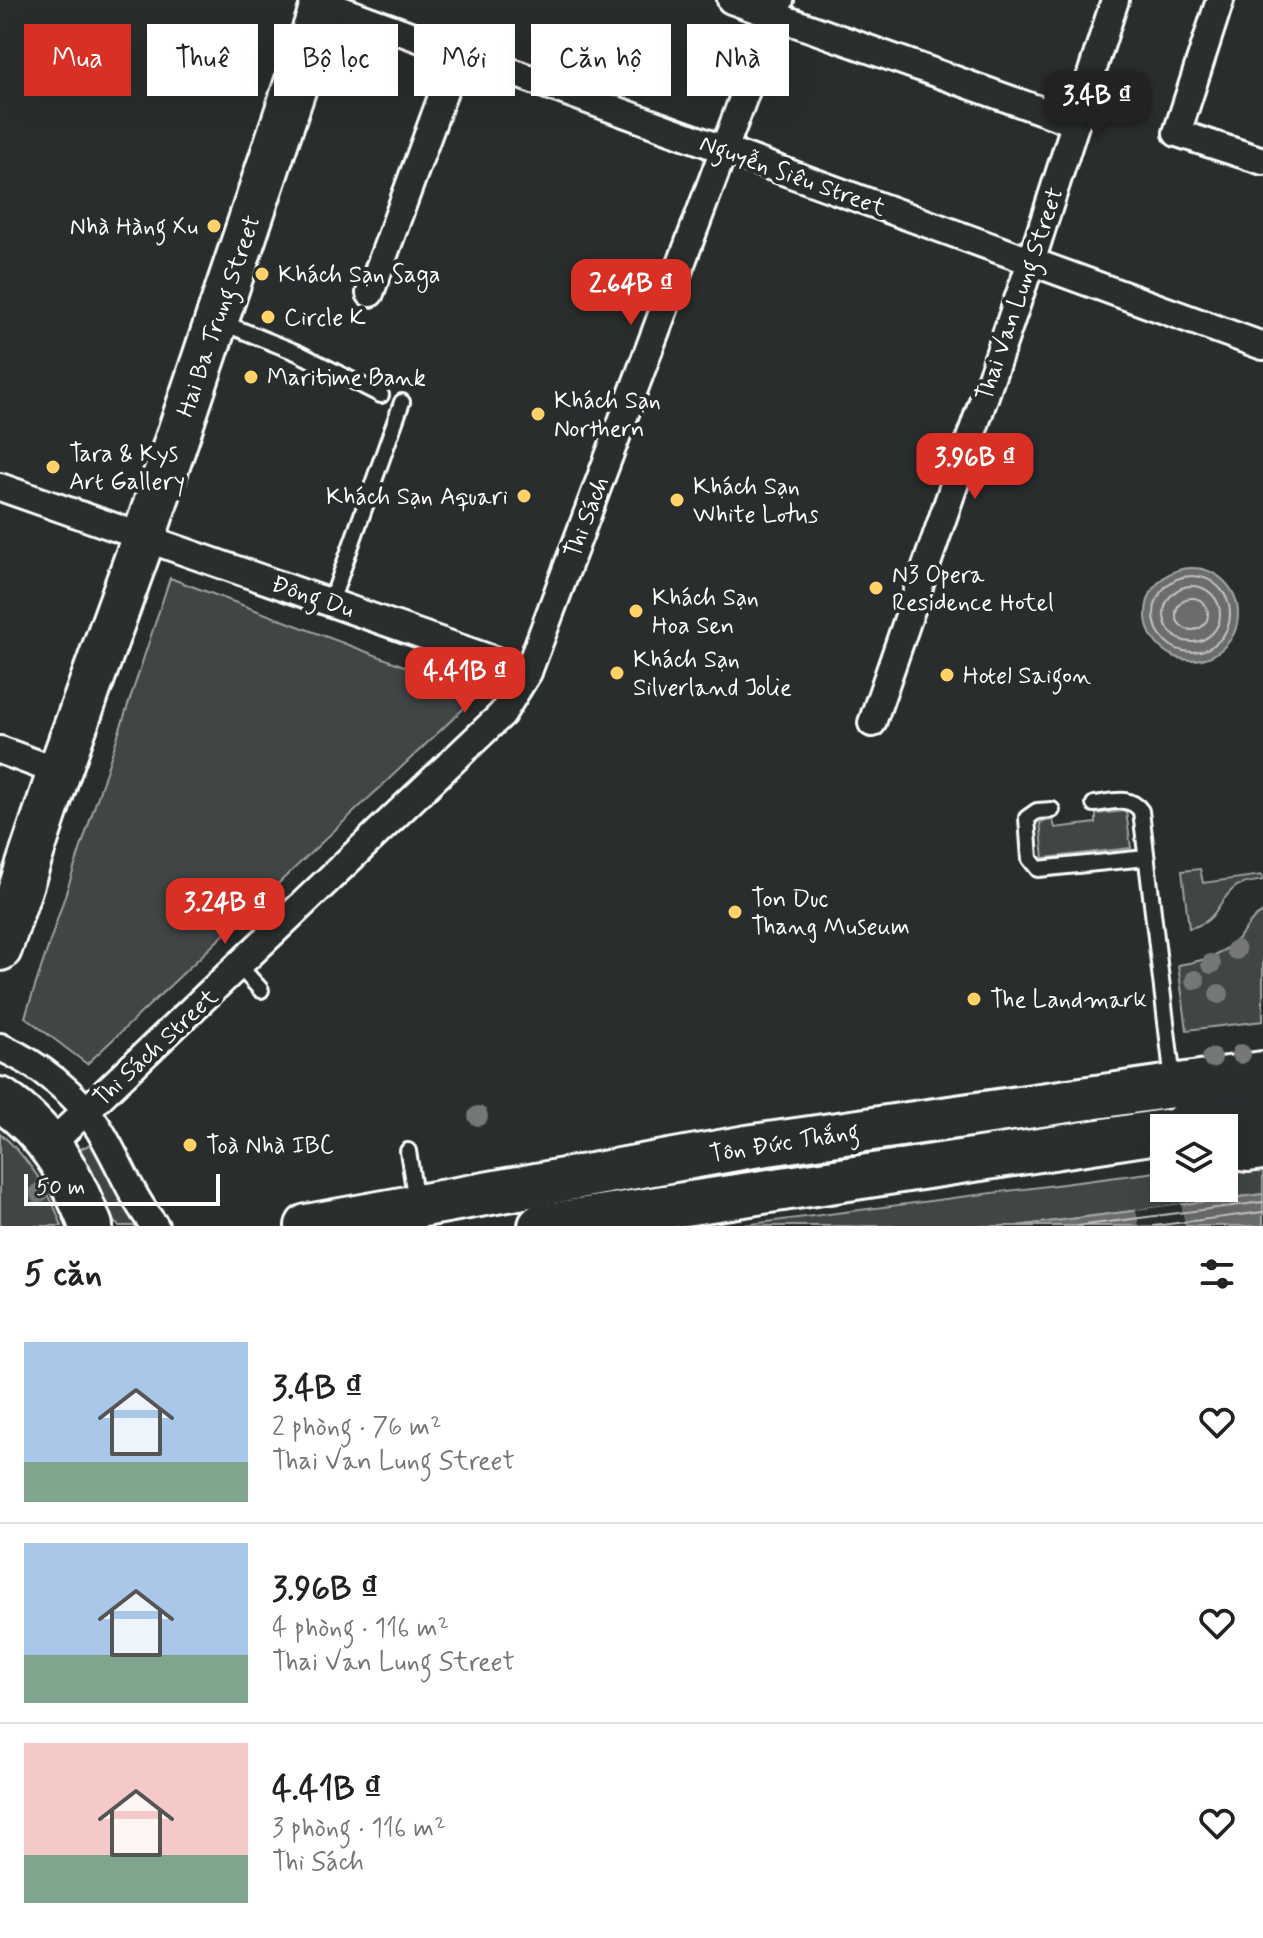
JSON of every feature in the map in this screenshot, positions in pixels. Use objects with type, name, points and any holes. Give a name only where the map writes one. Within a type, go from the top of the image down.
[{"type":"main road","name":"Hai Ba Trung Street","points":[[0,949],[59,772],[144,537],[321,1]]},
{"type":"main road","name":"Tôn Đức Thắng","points":[[307,1226],[418,1216],[747,1147],[1263,1073]]},
{"type":"main road","points":[[1174,1086],[1179,1114]]},
{"type":"main road","points":[[0,1099],[22,1114],[51,1144],[77,1190],[91,1226]]},
{"type":"main road","points":[[1203,1114],[1216,1105],[1261,1120],[1248,1150],[1238,1149]]},
{"type":"main road","name":"Tôn Đức Thắng","points":[[540,1226],[1150,1133]]},
{"type":"street","points":[[731,0],[777,8],[1076,123]]},
{"type":"street","name":"Thai Van Lung Street","points":[[872,723],[1031,262],[1115,0]]},
{"type":"street","points":[[1220,0],[1177,133],[1263,161]]},
{"type":"street","name":"Nguyễn Siêu Street","points":[[321,1],[414,36]]},
{"type":"street","name":"Thi Sách","points":[[240,967],[502,714],[528,672],[777,8]]},
{"type":"street","name":"Nguyễn Siêu Street","points":[[515,74],[1263,346]]},
{"type":"street","points":[[370,293],[442,96]]},
{"type":"street","name":"Đông Du","points":[[0,487],[528,672]]},
{"type":"street","points":[[0,750],[59,772]]},
{"type":"street","name":"Thi Sách Street","points":[[51,1144],[240,967]]},
{"type":"street","points":[[0,1047],[30,1064],[87,1111],[155,1226]]},
{"type":"lane","points":[[217,320],[298,353],[381,395]]},
{"type":"lane","points":[[331,602],[402,402]]},
{"type":"lane","points":[[1094,804],[1127,800],[1139,806],[1174,1086]]},
{"type":"lane","points":[[1052,810],[1037,811],[1027,818],[1030,859],[1038,869],[1146,858]]},
{"type":"lane","points":[[240,967],[261,990]]},
{"type":"lane","points":[[408,1151],[418,1216]]},
{"type":"shaded area","points":[[170,578],[479,694],[87,1064],[25,1017]]},
{"type":"shaded area","points":[[1126,811],[1131,848],[1044,858],[1040,822],[1053,820],[1055,828],[1096,823],[1096,814]]},
{"type":"shaded area","points":[[1200,869],[1203,883],[1262,875],[1263,880],[1237,886],[1212,916],[1189,928],[1182,871]]},
{"type":"shaded area","points":[[1263,912],[1263,1021],[1187,1030],[1178,965],[1220,952]]},
{"type":"shaded area","points":[[0,1133],[37,1175],[62,1226],[0,1226]]},
{"type":"shaded area","points":[[91,1144],[132,1220],[139,1226],[119,1226],[114,1222],[78,1150]]},
{"type":"shaded area","points":[[1263,1158],[1263,1194],[1238,1197],[1238,1161]]},
{"type":"shaded area","points":[[1150,1173],[1150,1202],[1202,1202],[1017,1226],[736,1226]]},
{"type":"water","points":[[1192,568],[1210,571],[1225,581],[1235,596],[1238,614],[1235,632],[1225,647],[1210,657],[1192,660],[1174,657],[1159,647],[1149,632],[1146,614],[1149,596],[1159,581],[1174,571]]},
{"type":"water","points":[[1263,1194],[1263,1226],[1017,1226],[1202,1202],[1238,1202],[1238,1197]]},
{"type":"pier","points":[[1181,1204],[1185,1226],[1139,1226],[1136,1210]]},
{"type":"place","name":"Nhà Hàng Xu","points":[[214,226]]},
{"type":"place","name":"Khách Sạn Saga","points":[[262,274]]},
{"type":"place","name":"Circle K","points":[[268,317]]},
{"type":"place","name":"Maritime Bank","points":[[251,377]]},
{"type":"place","name":"Khách Sạn Northern","points":[[538,414]]},
{"type":"place","name":"Tara & Kys Art Gallery","points":[[53,467]]},
{"type":"place","name":"Khách Sạn Aquari","points":[[524,496]]},
{"type":"place","name":"Khách Sạn White Lotus","points":[[677,500]]},
{"type":"place","name":"N3 Opera Residence Hotel","points":[[876,588]]},
{"type":"place","name":"Khách Sạn Hoa Sen","points":[[636,611]]},
{"type":"place","name":"Khách Sạn Silverland Jolie","points":[[617,673]]},
{"type":"place","name":"Hotel Saigon","points":[[947,675]]},
{"type":"place","name":"Ton Duc Thang Museum","points":[[735,912]]},
{"type":"place","name":"The Landmark","points":[[974,999]]},
{"type":"place","name":"Toà Nhà IBC","points":[[190,1145]]}]
